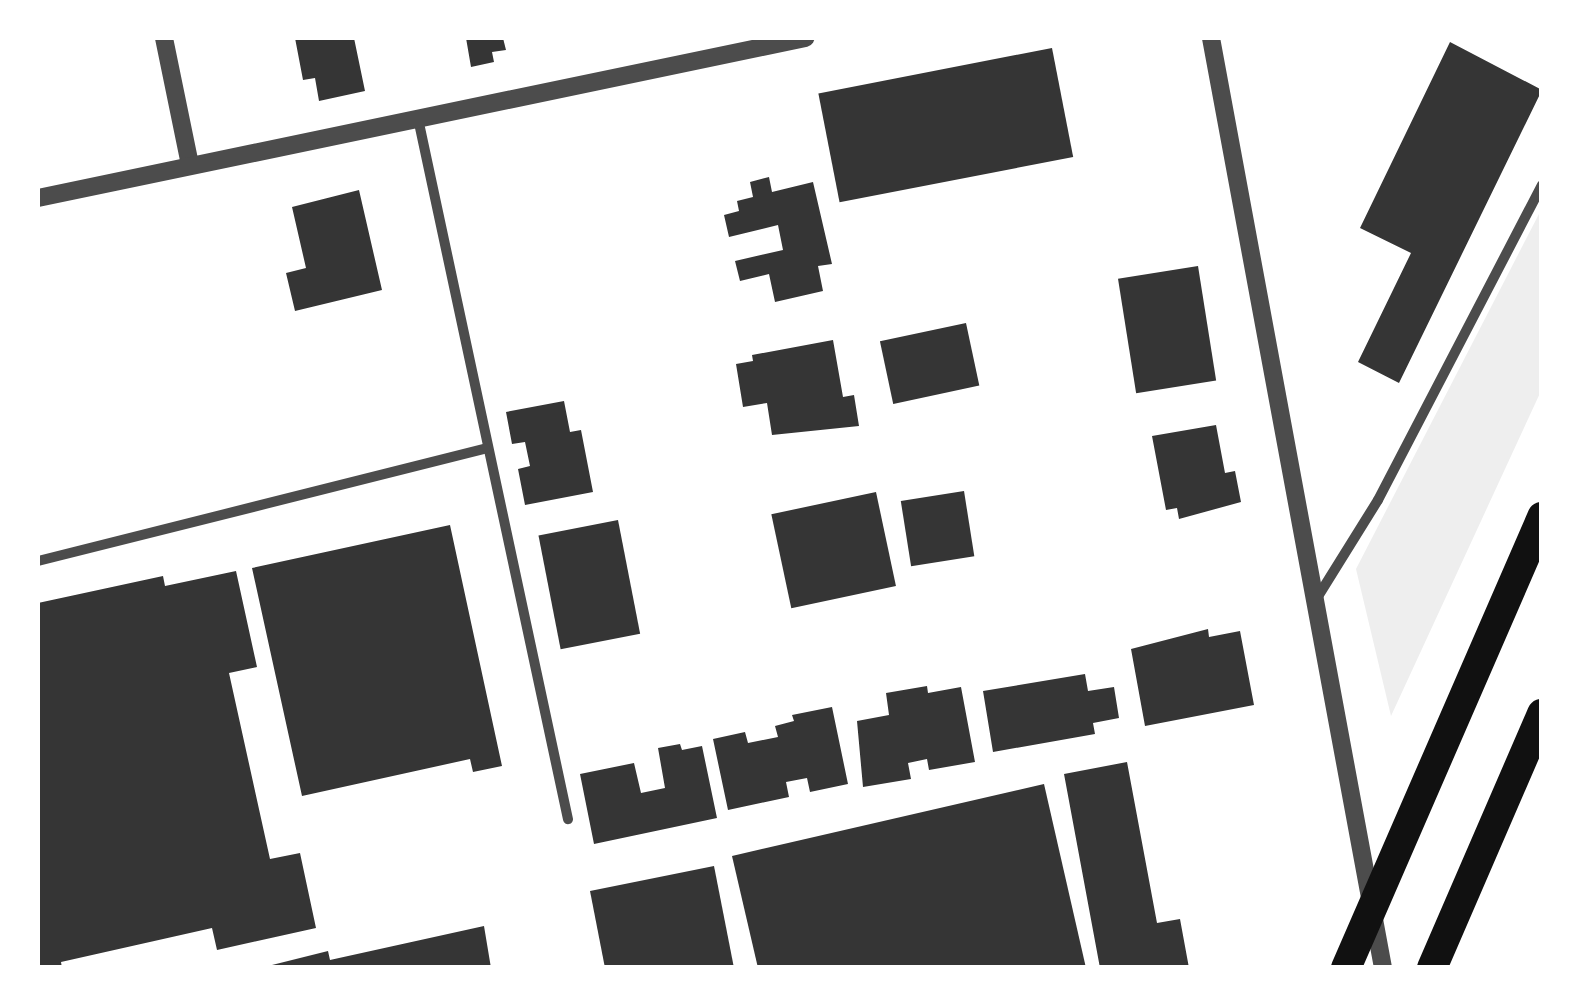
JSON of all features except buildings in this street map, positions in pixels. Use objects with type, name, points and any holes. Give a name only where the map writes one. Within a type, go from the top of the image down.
[{"type":"highway","points":[[1346,968],[1542,517]]},
{"type":"highway","points":[[1432,968],[1542,714]]},
{"type":"street","points":[[164,38],[190,165]]},
{"type":"street","points":[[38,198],[190,165],[419,123],[805,38]]},
{"type":"street","points":[[1210,38],[1383,968]]},
{"type":"street","points":[[419,123],[485,449],[568,819]]},
{"type":"street","points":[[1317,598],[1378,500],[1542,185]]},
{"type":"street","points":[[38,561],[485,449]]},
{"type":"shaded area","points":[[1541,210],[1541,391],[1391,716],[1356,569]]}]
